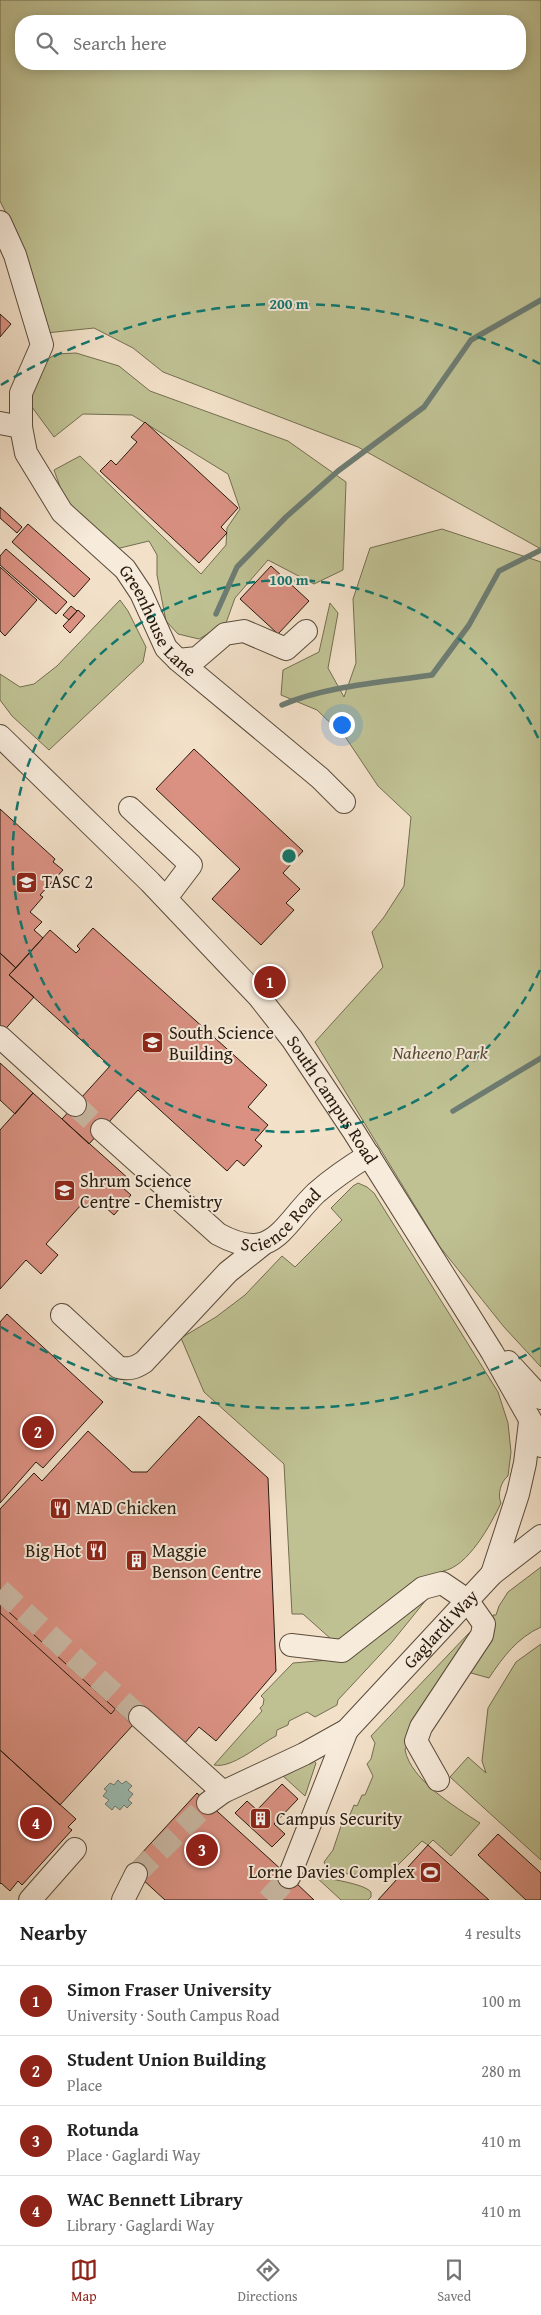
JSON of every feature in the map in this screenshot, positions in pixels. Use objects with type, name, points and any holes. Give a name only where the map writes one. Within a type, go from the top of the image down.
[{"type":"street","name":"Greenhouse Lane","points":[[0,222],[15,255],[42,345],[21,393],[10,425],[26,453],[42,466],[62,512],[125,569],[141,593],[166,648],[320,778],[344,802]]},
{"type":"street","points":[[178,660],[197,658],[224,634],[244,631],[286,649],[306,631]]},
{"type":"street","name":"South Campus Road","points":[[0,736],[166,898],[259,997],[292,1039],[369,1155],[492,1352],[530,1421],[541,1446]]},
{"type":"street","points":[[130,808],[191,865],[166,898]]},
{"type":"street","points":[[0,1038],[75,1105]]},
{"type":"street","name":"Science Road","points":[[102,1130],[218,1234],[232,1242],[248,1246],[262,1245],[278,1236],[317,1193],[369,1155]]},
{"type":"street","points":[[62,1315],[118,1367],[126,1369],[136,1368],[144,1362],[228,1272],[262,1245]]},
{"type":"street","points":[[492,1352],[510,1363],[541,1398]]},
{"type":"street","points":[[492,1574],[518,1494],[525,1463],[530,1421]]},
{"type":"street","name":"Gaglardi Way","points":[[140,1717],[216,1798],[347,1730],[492,1574],[541,1536]]},
{"type":"street","points":[[291,1645],[342,1651],[422,1588],[442,1583],[467,1600],[484,1624],[482,1635],[421,1727],[416,1741],[438,1780]]},
{"type":"street","name":"Gaglardi Way","points":[[289,1877],[347,1730]]},
{"type":"street","points":[[30,1900],[75,1849]]},
{"type":"street","points":[[123,1900],[136,1874]]},
{"type":"green space","points":[[0,0],[541,0],[541,549],[358,447],[163,372],[133,348],[94,328],[46,333],[12,225],[0,201]]},
{"type":"green space","points":[[76,353],[119,366],[150,391],[288,441],[346,482],[343,570],[314,584],[268,560],[235,598],[226,623],[199,639],[178,634],[166,621],[157,575],[157,555],[149,541],[116,549],[67,506],[54,470],[80,456],[201,574],[226,545],[227,528],[240,509],[228,474],[132,415],[83,414],[54,437],[29,403],[43,362],[56,354]]},
{"type":"green space","name":"Naheeno Park","points":[[442,529],[541,562],[541,1367],[504,1327],[440,1247],[315,1042],[383,967],[372,932],[404,886],[411,817],[378,786],[346,738],[317,710],[281,695],[283,670],[319,652],[330,603],[338,613],[328,668],[344,697],[356,663],[353,599],[370,548]]},
{"type":"green space","points":[[120,600],[128,611],[146,647],[143,662],[49,750],[12,716],[0,700],[0,674],[20,687],[34,684],[57,666]]},
{"type":"green space","points":[[358,1183],[374,1193],[498,1392],[508,1423],[511,1452],[508,1476],[503,1481],[500,1492],[501,1503],[485,1533],[470,1553],[452,1568],[443,1571],[445,1577],[344,1642],[331,1639],[303,1614],[292,1614],[284,1464],[204,1392],[181,1338],[216,1317],[245,1295],[282,1256],[295,1267],[342,1220],[331,1208]]},
{"type":"green space","points":[[541,1567],[541,1627],[532,1631],[518,1642],[489,1678],[464,1671],[491,1631],[493,1615],[496,1615],[499,1606],[508,1592]]},
{"type":"green space","points":[[430,1595],[392,1642],[338,1700],[337,1705],[315,1717],[307,1712],[289,1721],[288,1725],[277,1730],[276,1736],[246,1755],[229,1763],[214,1765],[262,1711],[260,1708],[263,1705],[264,1699],[261,1696],[293,1663],[329,1660]]},
{"type":"green space","points":[[476,1630],[414,1728],[405,1750],[416,1772],[435,1792],[480,1823],[451,1856],[433,1840],[428,1845],[422,1841],[390,1873],[354,1874],[334,1871],[324,1862],[333,1850],[343,1820],[349,1817],[354,1805],[357,1806],[362,1795],[365,1795],[373,1776],[367,1764],[371,1759],[375,1743],[371,1736],[469,1633]]},
{"type":"green space","points":[[541,1644],[541,1860],[450,1777],[468,1757],[486,1773],[482,1761],[488,1708],[516,1662]]},
{"type":"green space","points":[[314,1761],[316,1763],[305,1796],[283,1776]]},
{"type":"green space","points":[[315,1876],[361,1886],[371,1892],[371,1897],[368,1900],[341,1900]]},
{"type":"water","points":[[118,1780],[122,1784],[126,1781],[132,1786],[128,1790],[133,1794],[128,1800],[132,1803],[127,1808],[124,1805],[120,1810],[115,1806],[112,1810],[105,1804],[109,1800],[103,1796],[107,1791],[104,1789],[110,1783],[114,1785]]},
{"type":"building","points":[[0,314],[11,324],[0,337]]},
{"type":"building","points":[[145,422],[238,508],[221,527],[227,533],[199,563],[100,471],[111,460],[116,465],[137,442],[131,437]]},
{"type":"building","points":[[0,507],[22,527],[17,533],[0,518]]},
{"type":"building","points":[[28,524],[90,579],[74,597],[12,542]]},
{"type":"building","points":[[6,549],[67,602],[56,614],[0,565],[0,556]]},
{"type":"building","points":[[271,566],[309,601],[278,634],[240,599]]},
{"type":"building","points":[[0,567],[37,600],[5,636],[0,631]]},
{"type":"building","points":[[71,606],[77,611],[69,620],[63,615]]},
{"type":"building","points":[[78,610],[85,616],[70,633],[63,626]]},
{"type":"building","points":[[194,749],[303,851],[283,873],[300,889],[286,903],[294,910],[261,945],[212,899],[240,869],[156,789]]},
{"type":"building","name":"TASC 2","points":[[0,809],[55,859],[53,862],[63,870],[40,895],[43,897],[30,912],[42,922],[34,930],[43,938],[16,968],[0,953]]},
{"type":"building","name":"South Science Building","points":[[93,928],[267,1085],[248,1107],[268,1125],[255,1140],[262,1146],[244,1166],[237,1160],[227,1171],[138,1090],[89,1144],[62,1119],[110,1066],[9,975],[50,930],[76,953],[80,949],[77,946]]},
{"type":"building","points":[[0,953],[16,968],[9,975],[34,997],[0,1035]]},
{"type":"building","points":[[0,1063],[33,1093],[15,1114],[0,1100]]},
{"type":"building","name":"Shrum Science Centre - Chemistry","points":[[33,1093],[130,1180],[123,1188],[131,1195],[114,1215],[95,1198],[85,1209],[81,1205],[46,1244],[58,1255],[41,1274],[26,1260],[0,1289],[0,1130]]},
{"type":"building","points":[[7,1314],[103,1402],[43,1468],[36,1462],[0,1503],[0,1322]]},
{"type":"building","name":"Maggie Benson Centre","points":[[199,1416],[268,1478],[276,1671],[216,1741],[199,1727],[184,1744],[134,1699],[123,1712],[117,1707],[111,1714],[0,1613],[0,1509],[34,1473],[42,1481],[88,1431],[132,1472],[147,1472]]},
{"type":"building","points":[[0,1604],[133,1725],[60,1805],[0,1750]]},
{"type":"building","points":[[0,1750],[76,1819],[68,1827],[72,1830],[22,1885],[18,1881],[10,1891],[0,1884]]},
{"type":"building","name":"Campus Security","points":[[282,1784],[298,1799],[274,1824],[285,1834],[272,1847],[235,1813],[247,1801],[257,1810]]},
{"type":"building","points":[[197,1793],[295,1882],[279,1900],[165,1900],[129,1867]]},
{"type":"building","points":[[498,1834],[541,1873],[541,1900],[526,1900],[478,1855]]},
{"type":"building","name":"Lorne Davies Complex","points":[[428,1845],[489,1900],[378,1900]]},
{"type":"building","points":[[295,1882],[314,1900],[279,1900]]},
{"type":"waterway","points":[[216,614],[237,567],[286,517],[338,471],[424,407],[471,340],[541,300]]},
{"type":"waterway","points":[[282,705],[317,693],[336,689],[432,675],[469,625],[499,571],[541,550]]},
{"type":"waterway","points":[[453,1111],[541,1058]]},
{"type":"tunnel","points":[[75,1105],[102,1130]]},
{"type":"tunnel","points":[[0,1590],[140,1717]]},
{"type":"tunnel","points":[[136,1874],[208,1803]]},
{"type":"tunnel","points":[[268,1900],[289,1877]]},
{"type":"place","name":"TASC 2","points":[[26,882]]},
{"type":"place","name":"Simon Fraser University","points":[[270,982]]},
{"type":"place","name":"South Science Building","points":[[153,1043]]},
{"type":"place","name":"Shrum Science Centre - Chemistry","points":[[64,1191]]},
{"type":"place","name":"Student Union Building","points":[[38,1432]]},
{"type":"place","name":"MAD Chicken","points":[[60,1508]]},
{"type":"place","name":"Big Hot","points":[[97,1551]]},
{"type":"place","name":"Maggie Benson Centre","points":[[136,1561]]},
{"type":"place","name":"Campus Security","points":[[260,1819]]},
{"type":"place","name":"WAC Bennett Library","points":[[36,1823]]},
{"type":"place","name":"Rotunda","points":[[202,1850]]},
{"type":"place","name":"Lorne Davies Complex","points":[[431,1872]]}]
